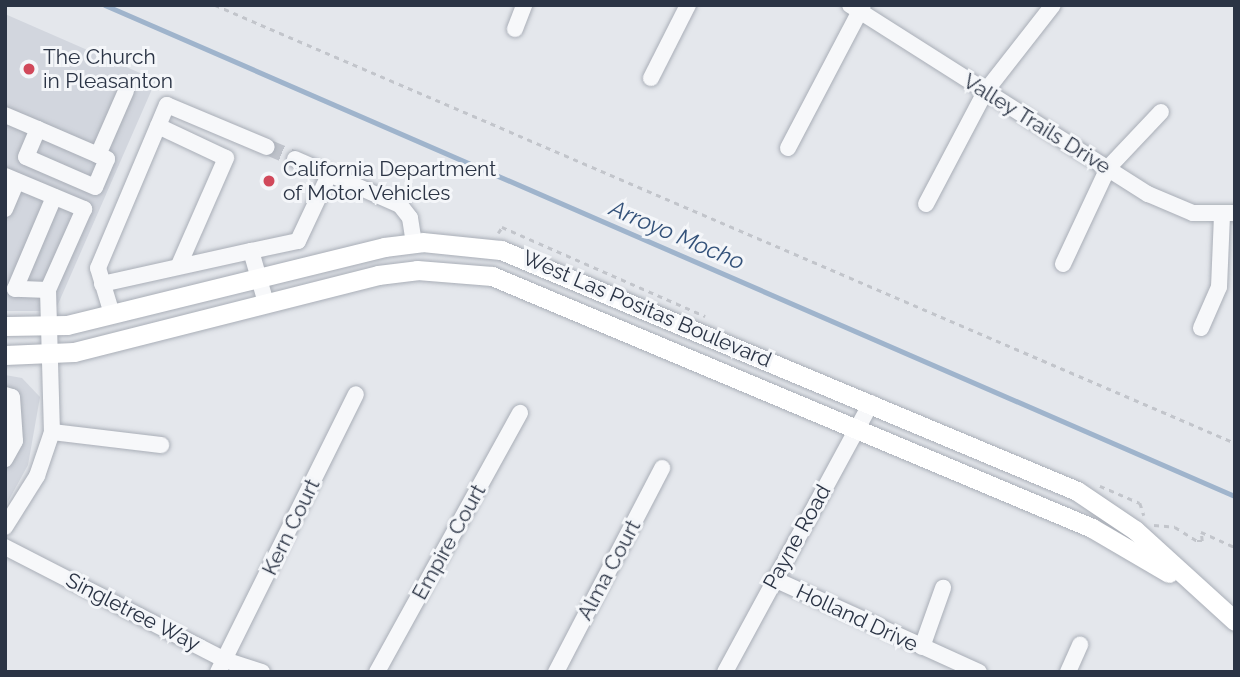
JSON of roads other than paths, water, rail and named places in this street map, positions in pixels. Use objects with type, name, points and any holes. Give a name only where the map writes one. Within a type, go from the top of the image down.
[{"type":"main road","name":"West Las Positas Boulevard","points":[[5,326],[46,328],[414,243],[462,244],[533,260],[1077,491],[1135,530],[1235,621]]},
{"type":"main road","name":"West Las Positas Boulevard","points":[[5,355],[48,355],[378,275],[417,270],[492,276],[859,427],[1092,528],[1197,589]]},
{"type":"street","points":[[515,29],[524,5]]},
{"type":"street","points":[[651,78],[688,5]]},
{"type":"street","points":[[926,204],[985,92],[1053,5]]},
{"type":"street","points":[[788,148],[857,7]]},
{"type":"street","name":"Valley Trails Drive","points":[[857,7],[985,92],[1172,206],[1228,214]]},
{"type":"street","points":[[38,129],[26,157],[95,187],[126,91]]},
{"type":"street","points":[[112,314],[98,268],[167,105],[267,147]]},
{"type":"street","points":[[1063,264],[1108,168],[1161,112]]},
{"type":"street","points":[[5,115],[103,157]]},
{"type":"street","points":[[158,126],[226,158],[179,265]]},
{"type":"street","points":[[295,159],[407,210],[414,243]]},
{"type":"street","points":[[102,284],[298,241],[329,175]]},
{"type":"street","points":[[5,209],[11,179],[84,209],[48,290],[46,328],[52,432],[37,476],[6,523]]},
{"type":"street","points":[[48,290],[15,289],[54,197]]},
{"type":"street","points":[[1201,328],[1219,286],[1228,214]]},
{"type":"street","points":[[251,251],[266,303]]},
{"type":"street","name":"Kern Court","points":[[222,666],[356,394]]},
{"type":"street","points":[[5,395],[12,397],[15,442],[5,459]]},
{"type":"street","name":"Payne Road","points":[[725,672],[871,403]]},
{"type":"street","name":"Empire Court","points":[[377,672],[520,412]]},
{"type":"street","points":[[52,432],[161,445]]},
{"type":"street","name":"Alma Court","points":[[556,672],[662,468]]},
{"type":"street","name":"Singletree Way","points":[[5,547],[222,666],[262,672]]},
{"type":"street","name":"Holland Drive","points":[[774,579],[979,672]]},
{"type":"street","points":[[922,648],[943,587]]},
{"type":"street","points":[[1068,672],[1080,645]]},
{"type":"waterway","name":"Arroyo Mocho","points":[[105,5],[1235,496]]},
{"type":"tunnel","points":[[267,147],[295,159]]},
{"type":"place","name":"The Church in Pleasanton","points":[[29,69]]},
{"type":"place","name":"California Department of Motor Vehicles","points":[[269,181]]}]
